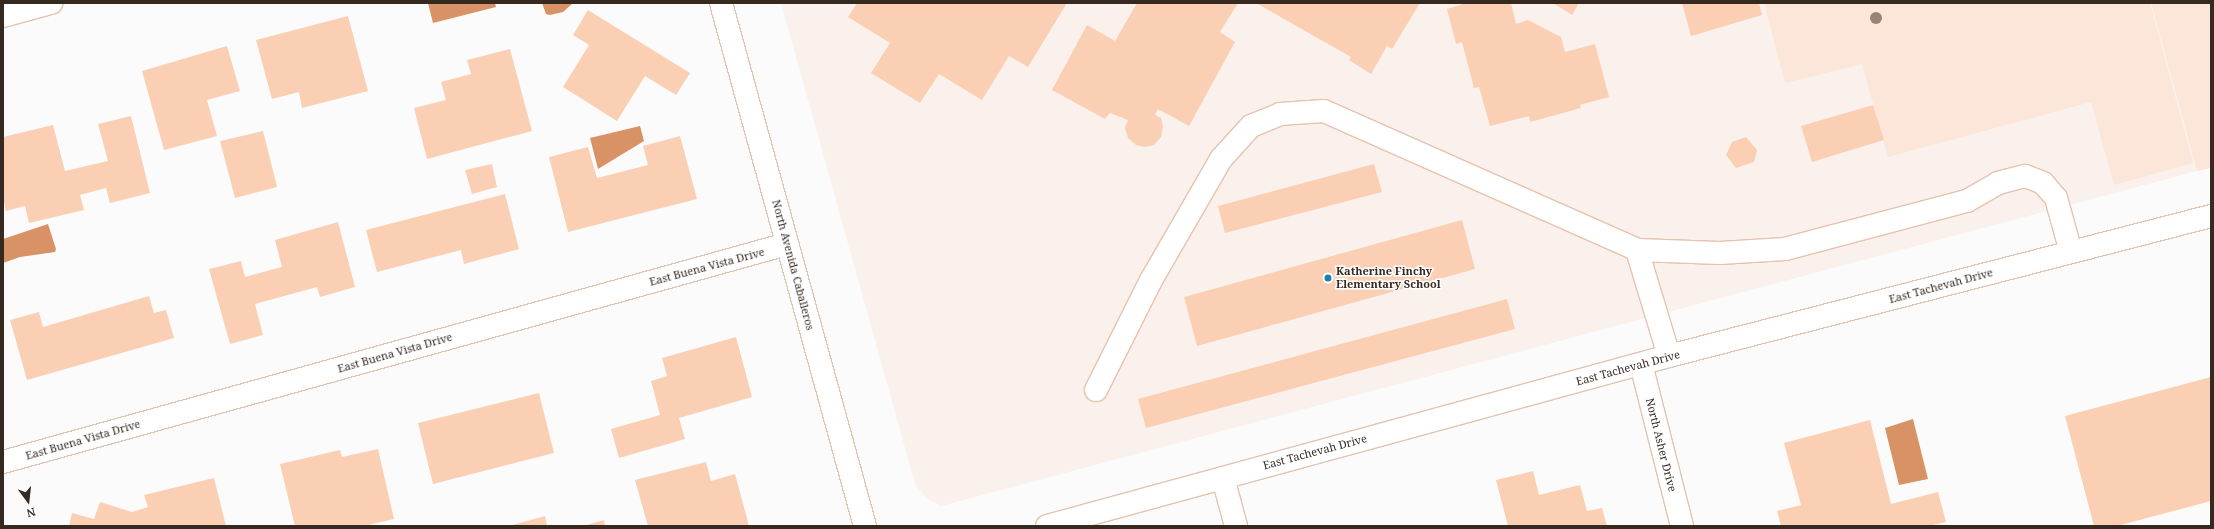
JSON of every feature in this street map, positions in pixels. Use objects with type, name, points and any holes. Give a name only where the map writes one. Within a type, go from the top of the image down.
[{"type":"street","points":[[3,16],[51,3]]},
{"type":"street","name":"North Avenida Caballeros","points":[[721,3],[865,526]]},
{"type":"street","points":[[1096,390],[1150,282],[1221,159],[1251,126],[1280,114],[1324,111],[1637,250],[1720,253],[1785,250],[1967,201],[1998,183],[2025,176],[2043,183],[2056,198],[2071,252]]},
{"type":"street","name":"East Tachevah Drive","points":[[1047,526],[1669,356],[2211,216]]},
{"type":"street","name":"East Buena Vista Drive","points":[[3,462],[787,244]]},
{"type":"street","points":[[1637,250],[1669,356]]},
{"type":"street","name":"North Asher Drive","points":[[1641,364],[1682,526]]},
{"type":"street","points":[[1223,478],[1236,526]]},
{"type":"shaded area","points":[[428,3],[495,3],[496,7],[433,23]]},
{"type":"shaded area","points":[[542,3],[573,3],[563,12],[550,15],[546,14]]},
{"type":"shaded area","name":"Katherine Finchy Elementary School","points":[[781,3],[2151,3],[2197,171],[941,506],[926,498],[915,484]]},
{"type":"shaded area","points":[[1764,3],[2150,3],[2193,163],[2114,185],[2091,102],[1888,157],[1862,64],[1785,83]]},
{"type":"shaded area","points":[[2151,3],[2211,3],[2211,168],[2197,171]]},
{"type":"shaded area","points":[[640,126],[644,141],[598,169],[590,138]]},
{"type":"shaded area","points":[[48,224],[56,249],[55,252],[20,257],[3,263],[3,239]]},
{"type":"shaded area","points":[[1913,419],[1928,479],[1899,485],[1885,428]]},
{"type":"building","points":[[857,3],[1067,3],[1028,67],[1009,56],[982,100],[939,74],[920,103],[871,73],[890,43],[848,17]]},
{"type":"building","points":[[1137,3],[1238,3],[1220,32],[1235,42],[1189,126],[1158,109],[1155,115],[1161,118],[1163,127],[1161,137],[1154,145],[1144,147],[1136,145],[1128,138],[1125,128],[1128,120],[1110,113],[1105,119],[1052,90],[1087,25],[1115,41]]},
{"type":"building","points":[[1256,3],[1420,3],[1392,49],[1387,46],[1371,74],[1349,60],[1351,57]]},
{"type":"building","points":[[1467,3],[1511,3],[1516,24],[1528,20],[1561,37],[1565,52],[1595,44],[1609,97],[1580,105],[1581,108],[1530,122],[1529,116],[1490,126],[1479,87],[1474,88],[1462,42],[1456,44],[1447,9]]},
{"type":"building","points":[[1553,3],[1579,3],[1572,15]]},
{"type":"building","points":[[1682,3],[1759,3],[1762,15],[1691,36]]},
{"type":"building","points":[[588,10],[690,73],[676,95],[645,76],[617,121],[563,87],[589,45],[573,35]]},
{"type":"building","points":[[348,16],[368,91],[302,108],[299,92],[272,99],[256,40]]},
{"type":"building","points":[[227,46],[240,91],[207,100],[217,136],[164,150],[142,71]]},
{"type":"building","points":[[510,49],[532,131],[427,159],[414,108],[446,100],[441,82],[471,74],[467,60]]},
{"type":"building","points":[[1873,105],[1884,140],[1812,162],[1801,126]]},
{"type":"building","points":[[131,116],[150,193],[110,203],[106,188],[80,195],[84,210],[29,223],[25,206],[6,211],[3,198],[3,137],[53,125],[65,171],[108,161],[98,124]]},
{"type":"building","points":[[263,131],[277,187],[235,198],[220,141]]},
{"type":"building","points":[[680,136],[697,199],[568,232],[549,157],[588,147],[597,178],[648,165],[643,146]]},
{"type":"building","points":[[1746,137],[1757,150],[1754,162],[1736,168],[1726,155],[1732,142]]},
{"type":"building","points":[[492,164],[497,187],[472,194],[465,170]]},
{"type":"building","points":[[1374,164],[1382,192],[1225,233],[1218,206]]},
{"type":"building","points":[[505,194],[519,249],[464,264],[461,250],[377,272],[366,230]]},
{"type":"building","points":[[1462,220],[1475,269],[1197,346],[1184,297]]},
{"type":"building","points":[[338,222],[355,287],[320,297],[317,287],[255,304],[263,335],[230,344],[209,269],[241,261],[245,277],[282,267],[275,240]]},
{"type":"building","points":[[149,296],[154,313],[166,310],[174,338],[27,380],[10,320],[39,312],[43,327]]},
{"type":"building","points":[[1507,299],[1515,329],[1146,428],[1138,399]]},
{"type":"building","points":[[736,337],[752,397],[679,418],[685,439],[619,458],[611,429],[660,415],[651,381],[667,376],[662,358]]},
{"type":"building","points":[[2211,377],[2211,501],[2117,526],[2094,526],[2065,416]]},
{"type":"building","points":[[539,393],[554,453],[433,484],[418,423]]},
{"type":"building","points":[[1870,420],[1891,504],[1938,492],[1946,522],[1929,526],[1781,526],[1777,511],[1801,505],[1784,443]]},
{"type":"building","points":[[378,449],[394,519],[364,526],[295,526],[280,464],[340,450],[342,457]]},
{"type":"building","points":[[706,462],[711,481],[735,474],[749,526],[648,526],[635,480]]},
{"type":"building","points":[[1533,471],[1539,495],[1580,485],[1587,511],[1602,508],[1607,526],[1508,526],[1496,480]]},
{"type":"building","points":[[214,478],[226,526],[69,526],[72,513],[94,519],[100,502],[132,512],[148,507],[144,495]]},
{"type":"building","points":[[545,516],[547,526],[509,526]]},
{"type":"building","points":[[604,520],[605,526],[583,526]]},
{"type":"place","name":"Katherine Finchy Elementary School","points":[[1328,278]]}]
